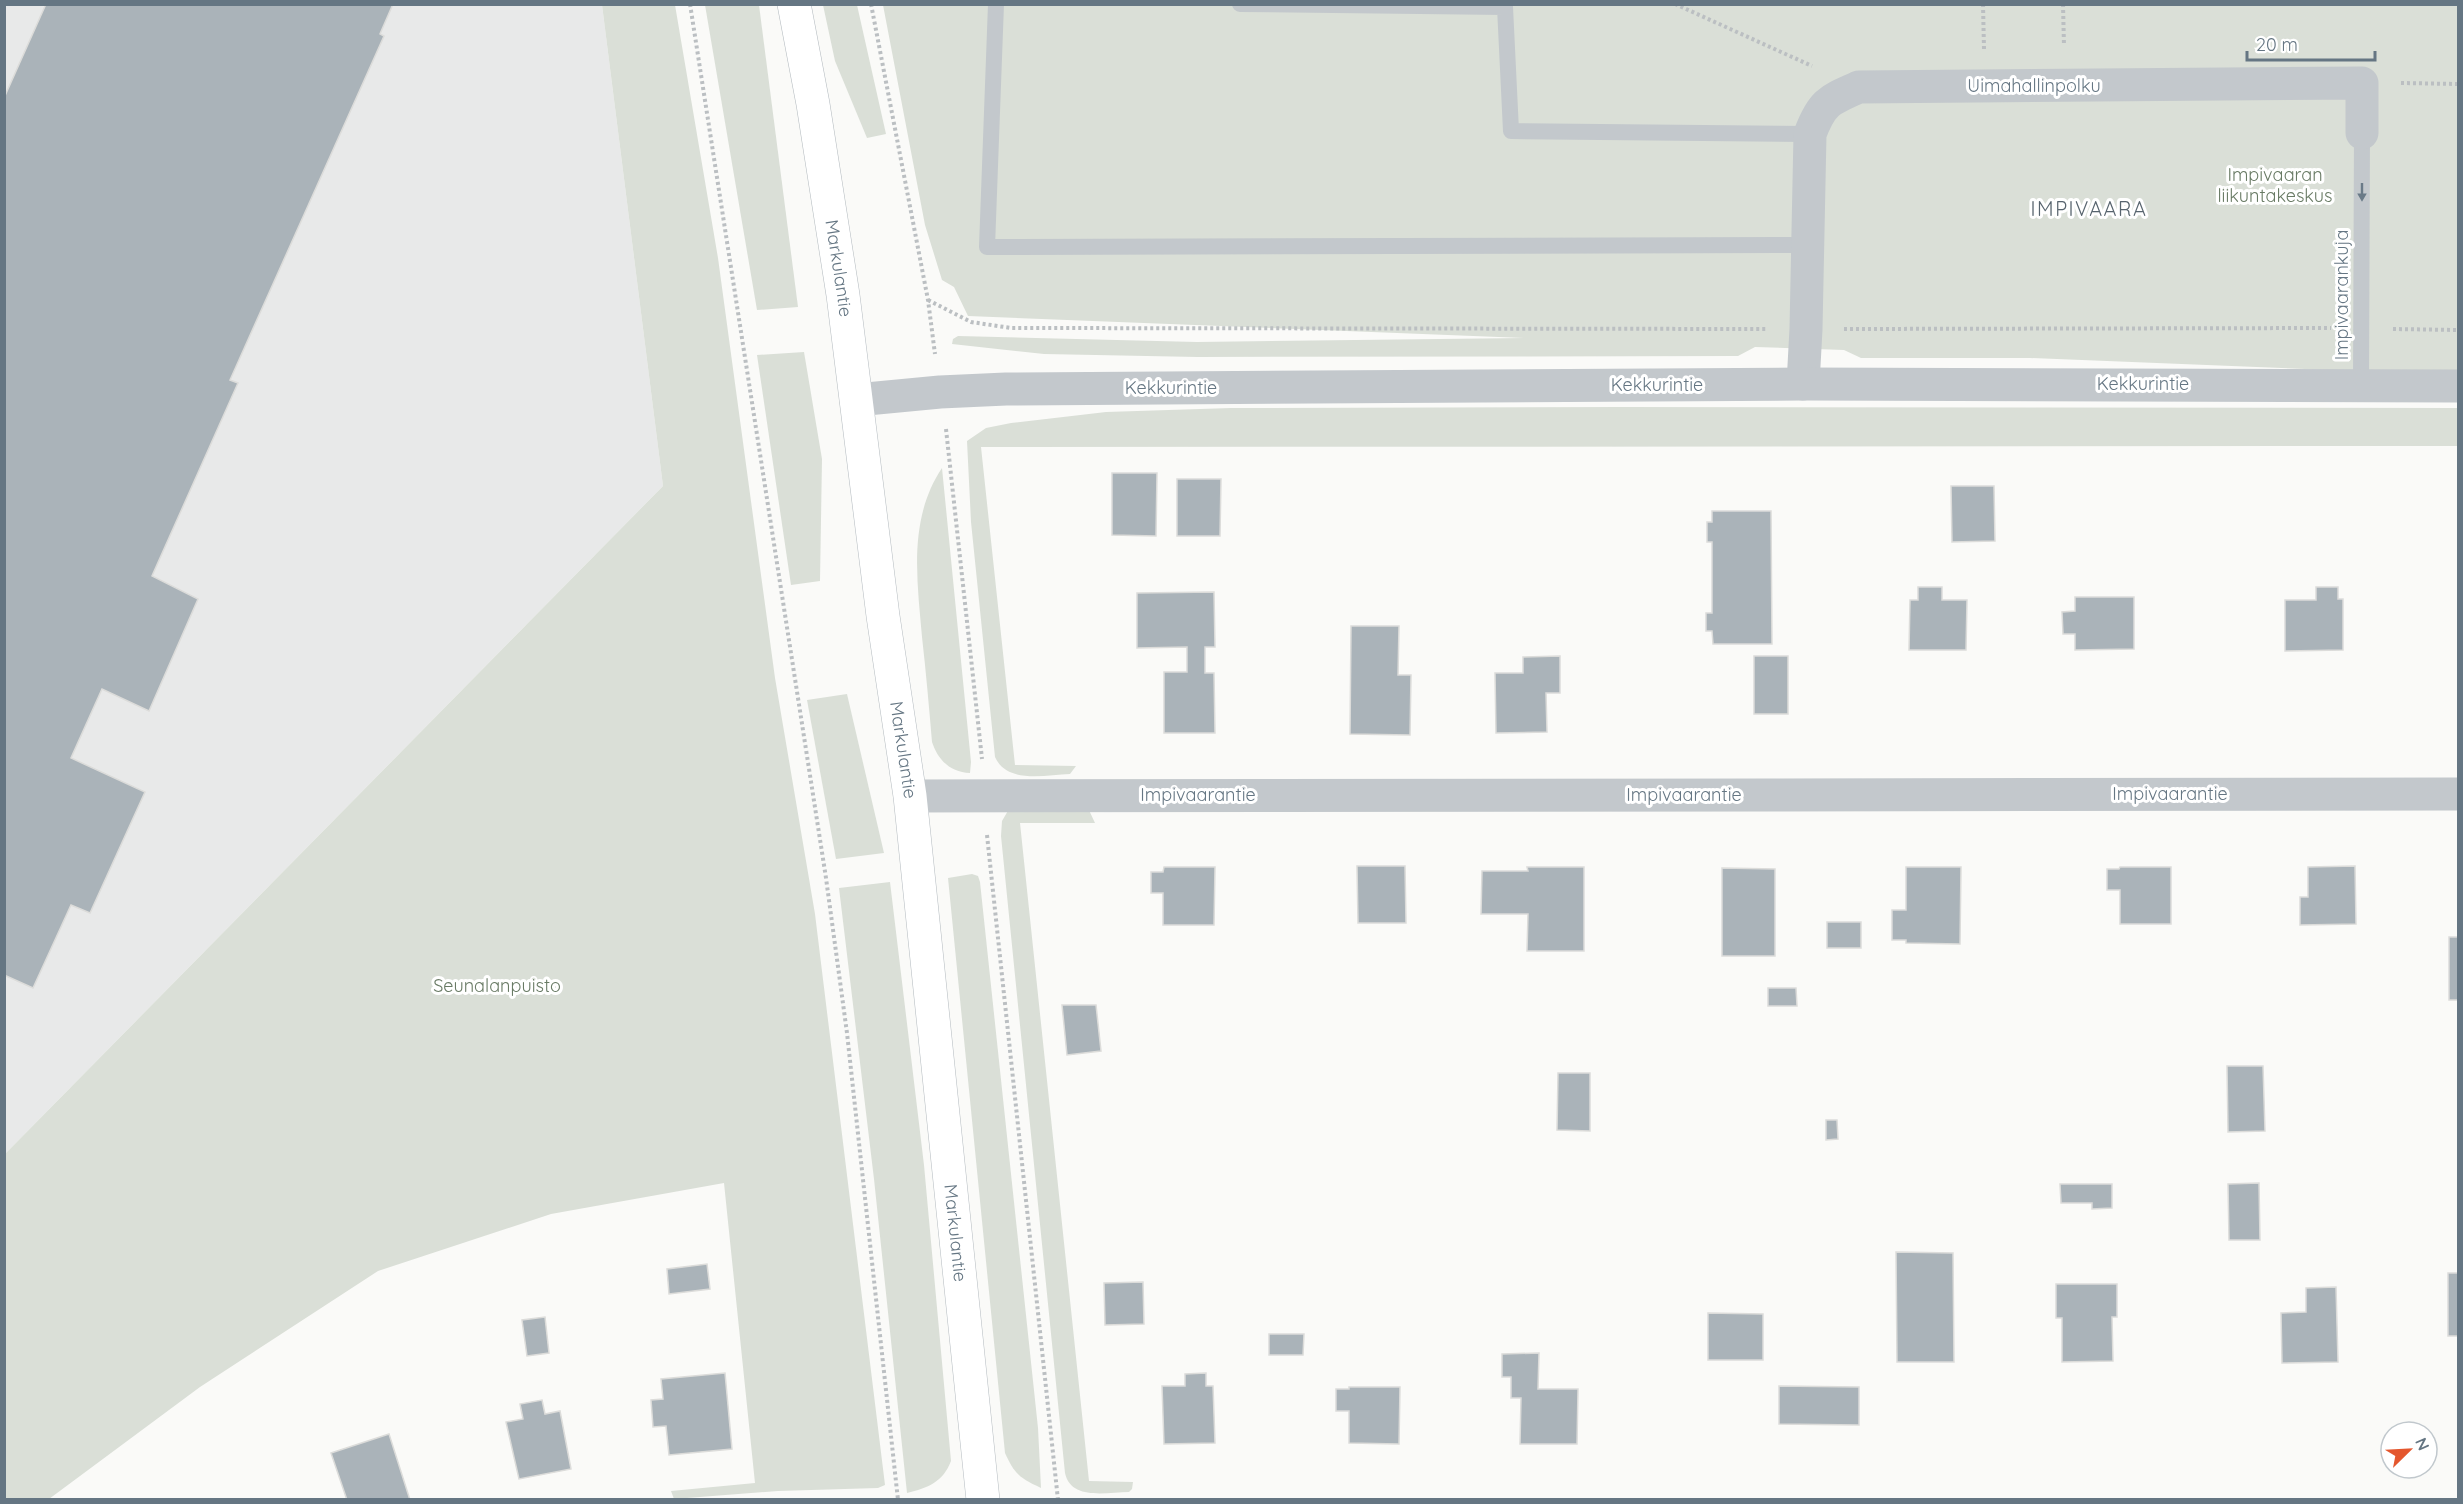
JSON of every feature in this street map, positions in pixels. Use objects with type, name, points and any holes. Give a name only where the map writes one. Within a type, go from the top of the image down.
[{"type":"main road","name":"Markulantie","points":[[794,4],[823,165],[883,615],[910,796],[983,1500]]},
{"type":"street","points":[[2362,83],[2362,133]]},
{"type":"street","name":"Uimahallinpolku","points":[[1859,87],[2362,83]]},
{"type":"street","points":[[1803,384],[1810,134],[1819,110],[1838,96],[1859,87]]},
{"type":"street","name":"Kekkurintie","points":[[856,400],[1006,388],[1803,384],[2458,386]]},
{"type":"street","name":"Impivaarantie","points":[[910,796],[2458,794]]},
{"type":"lane","points":[[996,4],[987,247],[1806,245]]},
{"type":"lane","points":[[1240,4],[1505,7],[1511,131],[1810,134]]},
{"type":"lane","name":"Impivaarankuja","points":[[2361,385],[2362,133]]},
{"type":"path","points":[[690,4],[826,878],[847,1034],[898,1500]]},
{"type":"path","points":[[871,4],[928,300],[971,322],[1011,328],[2361,328],[2458,330]]},
{"type":"path","points":[[1675,4],[1859,87]]},
{"type":"path","points":[[2362,83],[2458,84]]},
{"type":"path","points":[[950,454],[985,795],[989,870],[1058,1500]]},
{"type":"shaded area","points":[[5,5],[602,5],[663,486],[5,1154]]},
{"type":"green space","name":"Seunalanpuisto","points":[[602,5],[675,5],[718,258],[775,678],[815,914],[885,1485],[878,1488],[778,1491],[674,1499],[671,1491],[755,1483],[724,1183],[551,1214],[378,1271],[200,1387],[49,1499],[5,1499],[5,1154],[663,486]]},
{"type":"green space","points":[[705,5],[759,5],[798,307],[757,310]]},
{"type":"green space","points":[[823,5],[857,5],[886,134],[867,138],[835,61]]},
{"type":"green space","name":"Impivaaran liikuntakeskus","points":[[883,5],[2458,5],[2458,375],[2030,358],[1861,358],[1844,350],[1755,347],[1738,356],[1198,357],[1044,354],[952,344],[953,339],[958,336],[1197,342],[1524,338],[968,316],[954,287],[942,280],[925,225]]},
{"type":"green space","points":[[804,352],[822,459],[820,581],[791,585],[757,355]]},
{"type":"green space","points":[[1231,408],[2458,408],[2458,446],[981,447],[1015,765],[1076,766],[1070,774],[1017,775],[1001,766],[995,757],[971,522],[967,441],[986,428],[1106,412]]},
{"type":"green space","points":[[942,468],[971,762],[970,773],[956,770],[946,764],[932,742],[922,637],[917,571],[919,529],[931,488]]},
{"type":"green space","points":[[847,694],[884,853],[836,859],[807,700]]},
{"type":"green space","points":[[1088,808],[1095,823],[1020,823],[1089,1481],[1133,1482],[1129,1492],[1091,1493],[1082,1491],[1074,1488],[1065,1473],[1001,836],[1002,821],[1009,809]]},
{"type":"green space","points":[[972,874],[978,876],[980,882],[1038,1428],[1041,1488],[1019,1475],[1005,1453],[948,878]]},
{"type":"green space","points":[[890,882],[924,1165],[951,1461],[944,1474],[934,1483],[907,1493],[874,1179],[839,888]]},
{"type":"building","points":[[46,4],[393,4],[380,34],[384,36],[230,380],[238,383],[152,576],[198,599],[149,711],[102,689],[71,758],[145,792],[90,913],[71,905],[33,988],[4,975],[4,98]]},
{"type":"building","points":[[1112,473],[1157,473],[1156,536],[1112,535]]},
{"type":"building","points":[[1177,479],[1221,479],[1220,536],[1177,536]]},
{"type":"building","points":[[1951,486],[1994,486],[1995,541],[1952,542]]},
{"type":"building","points":[[1712,511],[1771,511],[1772,644],[1713,644],[1712,631],[1706,631],[1706,613],[1712,613],[1712,542],[1707,542],[1707,522],[1712,522]]},
{"type":"building","points":[[1918,587],[1942,587],[1942,600],[1967,600],[1966,650],[1909,650],[1910,600],[1918,600]]},
{"type":"building","points":[[2316,587],[2338,587],[2338,599],[2343,599],[2343,650],[2285,651],[2285,600],[2316,600]]},
{"type":"building","points":[[1214,592],[1215,647],[1205,647],[1205,673],[1214,673],[1215,733],[1164,733],[1164,672],[1187,672],[1187,647],[1137,648],[1137,593]]},
{"type":"building","points":[[2075,597],[2134,597],[2134,649],[2075,650],[2075,634],[2063,634],[2062,612],[2075,611]]},
{"type":"building","points":[[1351,626],[1399,626],[1398,675],[1411,675],[1410,735],[1350,734]]},
{"type":"building","points":[[1560,656],[1560,693],[1546,693],[1547,732],[1496,733],[1495,673],[1523,673],[1523,657]]},
{"type":"building","points":[[1754,656],[1788,656],[1788,714],[1754,714]]},
{"type":"building","points":[[1357,866],[1405,866],[1406,923],[1358,923]]},
{"type":"building","points":[[2355,866],[2356,924],[2300,925],[2300,897],[2308,897],[2308,867]]},
{"type":"building","points":[[1164,867],[1215,867],[1214,925],[1163,925],[1163,893],[1151,893],[1151,872],[1163,872]]},
{"type":"building","points":[[1527,867],[1584,867],[1584,951],[1527,951],[1528,914],[1481,914],[1482,871],[1528,871]]},
{"type":"building","points":[[1906,867],[1961,867],[1960,944],[1906,943],[1906,940],[1892,940],[1892,910],[1906,910]]},
{"type":"building","points":[[2120,867],[2171,867],[2171,924],[2120,924],[2120,890],[2107,890],[2107,869],[2119,869]]},
{"type":"building","points":[[1722,868],[1775,869],[1775,956],[1722,956]]},
{"type":"building","points":[[1827,922],[1861,922],[1861,948],[1827,948]]},
{"type":"building","points":[[2449,937],[2458,937],[2458,1000],[2449,1000]]},
{"type":"building","points":[[1768,988],[1796,988],[1797,1006],[1768,1006]]},
{"type":"building","points":[[1062,1005],[1096,1005],[1101,1051],[1067,1055]]},
{"type":"building","points":[[2227,1066],[2263,1066],[2265,1131],[2228,1132]]},
{"type":"building","points":[[1558,1073],[1590,1073],[1590,1131],[1557,1130]]},
{"type":"building","points":[[1826,1120],[1837,1120],[1838,1139],[1826,1140]]},
{"type":"building","points":[[2259,1183],[2260,1240],[2229,1240],[2228,1184]]},
{"type":"building","points":[[2060,1184],[2112,1184],[2112,1208],[2092,1209],[2092,1203],[2061,1203]]},
{"type":"building","points":[[1896,1252],[1953,1253],[1954,1362],[1897,1362]]},
{"type":"building","points":[[707,1264],[710,1289],[669,1294],[667,1269]]},
{"type":"building","points":[[2448,1273],[2458,1273],[2458,1336],[2448,1336]]},
{"type":"building","points":[[1143,1282],[1144,1324],[1105,1325],[1104,1283]]},
{"type":"building","points":[[2056,1284],[2117,1284],[2117,1317],[2112,1317],[2113,1361],[2062,1362],[2062,1318],[2056,1318]]},
{"type":"building","points":[[2336,1287],[2338,1362],[2282,1363],[2281,1313],[2306,1312],[2306,1288]]},
{"type":"building","points":[[1708,1313],[1763,1314],[1763,1360],[1708,1360]]},
{"type":"building","points":[[545,1317],[549,1353],[527,1356],[522,1320]]},
{"type":"building","points":[[1269,1334],[1304,1334],[1303,1355],[1269,1355]]},
{"type":"building","points":[[1539,1353],[1538,1389],[1578,1389],[1577,1444],[1520,1444],[1521,1398],[1511,1398],[1511,1377],[1502,1377],[1502,1354]]},
{"type":"building","points":[[725,1373],[732,1449],[669,1455],[666,1426],[653,1427],[651,1400],[663,1399],[661,1379]]},
{"type":"building","points":[[1206,1373],[1206,1386],[1213,1386],[1215,1443],[1164,1444],[1162,1386],[1185,1386],[1185,1374]]},
{"type":"building","points":[[1779,1386],[1859,1387],[1859,1425],[1779,1424]]},
{"type":"building","points":[[1349,1387],[1400,1387],[1399,1444],[1349,1443],[1349,1411],[1336,1411],[1336,1389],[1349,1389]]},
{"type":"building","points":[[542,1400],[545,1414],[560,1411],[571,1469],[519,1479],[506,1422],[523,1419],[520,1404]]},
{"type":"building","points":[[389,1434],[410,1500],[347,1500],[331,1453]]},
{"type":"district","name":"IMPIVAARA","points":[[2089,209]]}]
